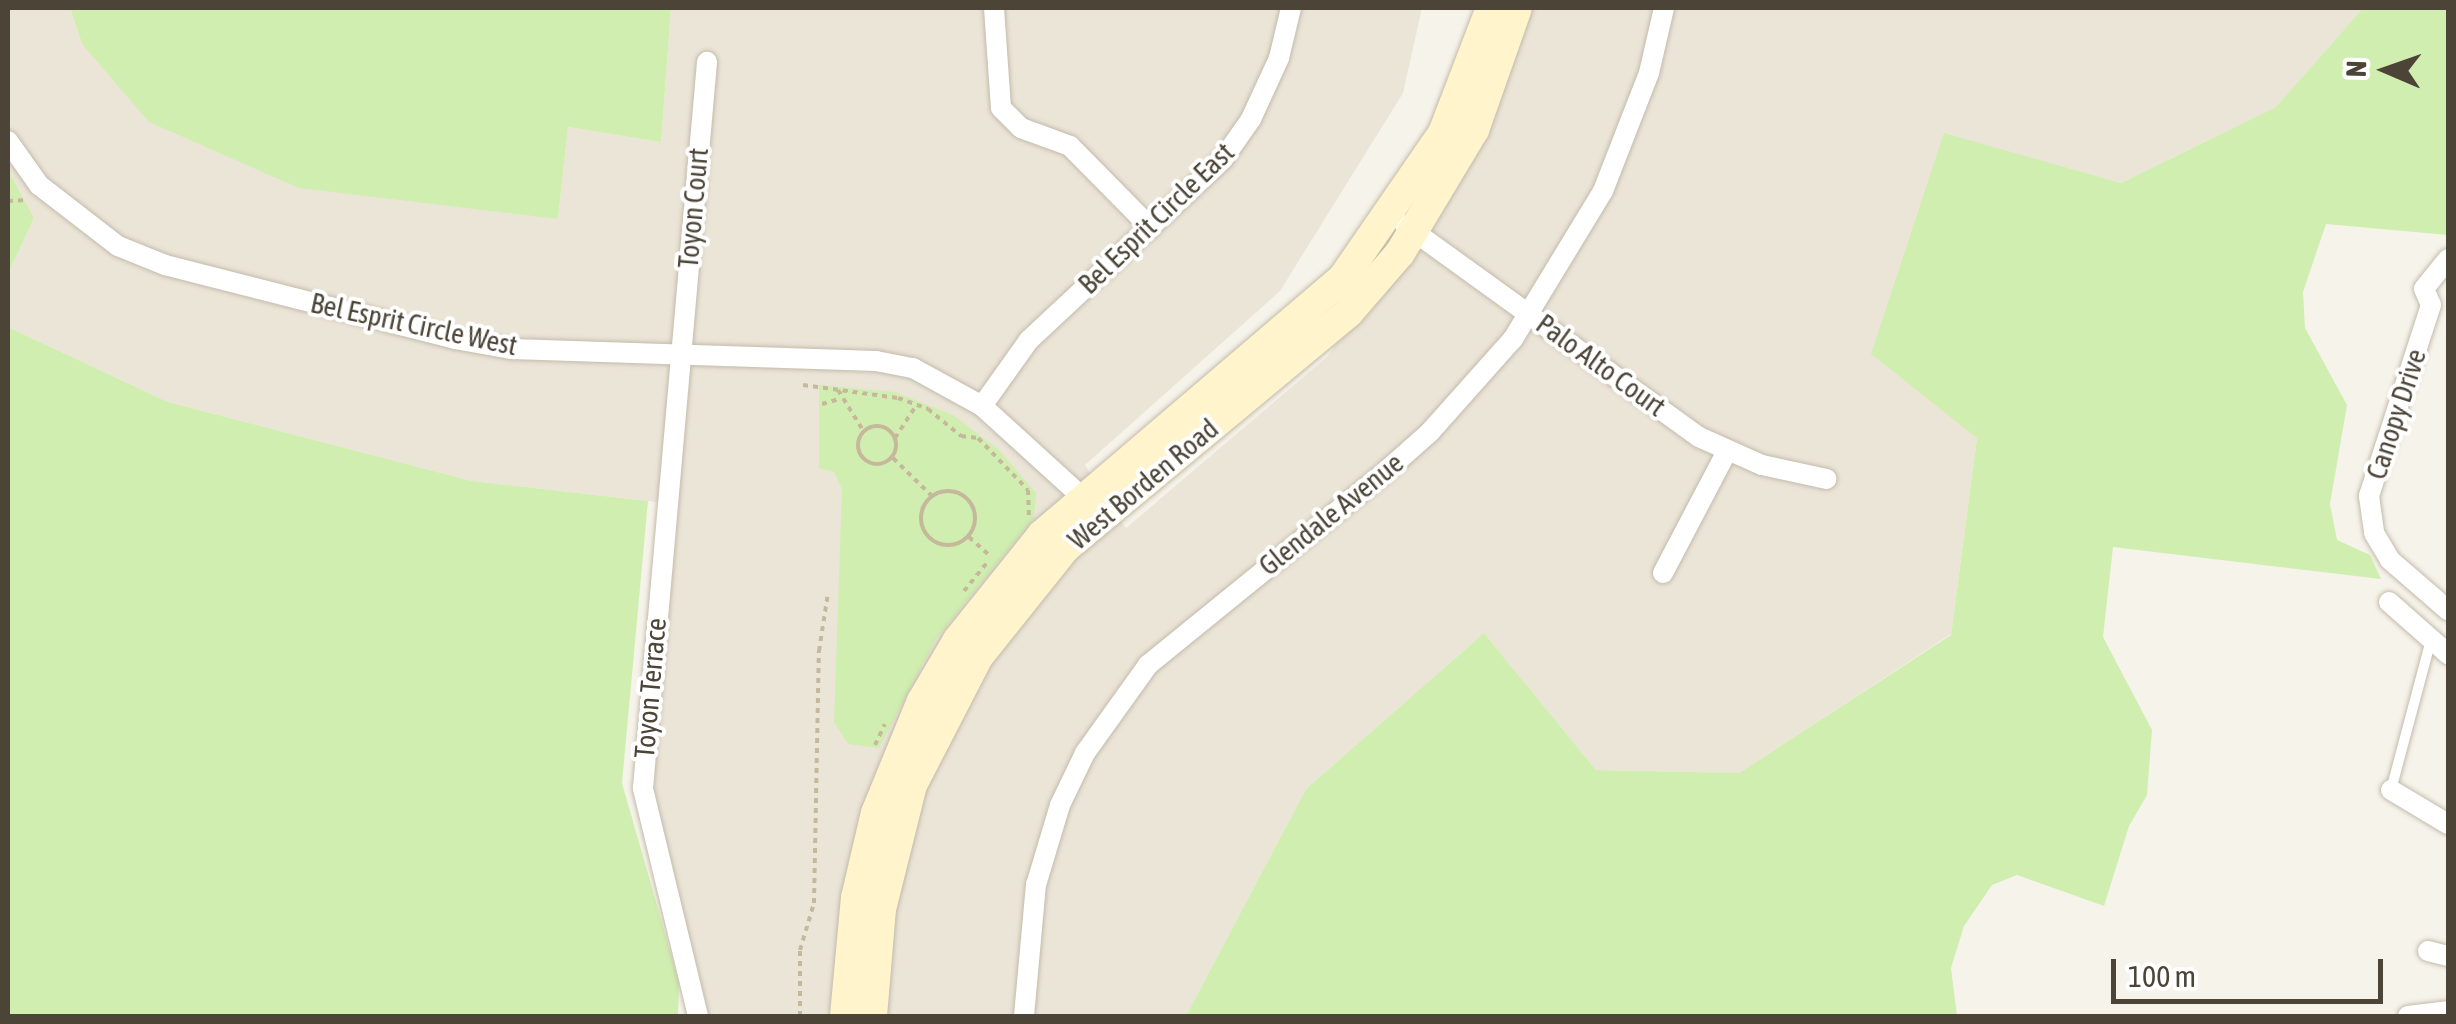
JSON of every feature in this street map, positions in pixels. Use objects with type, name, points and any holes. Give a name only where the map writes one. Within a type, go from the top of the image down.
[{"type":"main road","name":"West Borden Road","points":[[845,1016],[861,868],[906,736],[988,598],[1092,506],[1348,312],[1402,223],[1444,133],[1491,8]]},
{"type":"main road","name":"West Borden Road","points":[[1402,223],[1474,130],[1517,8]]},
{"type":"main road","name":"West Borden Road","points":[[872,1016],[881,909],[912,785],[940,720],[1032,583],[1092,506]]},
{"type":"street","points":[[994,8],[1001,108],[1022,128],[1070,146],[1151,228]]},
{"type":"street","name":"Bel Esprit Circle East","points":[[982,406],[1029,340],[1222,159],[1251,119],[1279,58],[1290,8]]},
{"type":"street","name":"Glendale Avenue","points":[[1024,1016],[1030,921],[1046,849],[1060,805],[1114,708],[1187,630],[1430,432],[1531,314],[1603,191],[1648,73],[1664,8]]},
{"type":"street","name":"Toyon Court","points":[[679,354],[707,62]]},
{"type":"street","name":"Bel Esprit Circle West","points":[[8,141],[68,211],[118,246],[165,265],[493,346],[876,362],[913,368],[982,406],[1092,506]]},
{"type":"street","name":"Palo Alto Court","points":[[1402,223],[1727,452],[1827,479]]},
{"type":"street","name":"Canopy Drive","points":[[2448,258],[2431,273],[2424,289],[2431,305],[2369,496],[2374,532],[2390,560],[2448,610]]},
{"type":"street","name":"Toyon Terrace","points":[[679,354],[643,788],[698,1016]]},
{"type":"street","points":[[1663,574],[1727,452]]},
{"type":"street","points":[[2390,602],[2448,654]]},
{"type":"street","points":[[2391,790],[2448,824]]},
{"type":"street","points":[[2408,1016],[2448,1011]]},
{"type":"lane","points":[[2391,790],[2431,639]]},
{"type":"path","points":[[803,385],[917,404],[996,454],[1030,493],[1027,520]]},
{"type":"path","points":[[838,389],[839,399],[864,432]]},
{"type":"path","points":[[822,404],[839,399]]},
{"type":"path","points":[[892,458],[895,438],[917,404]]},
{"type":"path","points":[[892,458],[879,464],[865,460],[858,446],[864,432],[880,426],[895,438]]},
{"type":"path","points":[[892,458],[932,496]]},
{"type":"path","points":[[946,491],[966,497],[976,519],[968,537],[951,546],[930,538],[921,519],[932,496],[946,491]]},
{"type":"path","points":[[968,537],[991,557]]},
{"type":"path","points":[[953,606],[998,550]]},
{"type":"path","points":[[800,1016],[800,950],[814,903],[819,650],[828,594]]},
{"type":"path","points":[[876,745],[889,714]]},
{"type":"shaded area","points":[[8,8],[70,8],[82,44],[558,219],[568,127],[661,142],[671,8],[1422,8],[1403,93],[1280,291],[1085,465],[1126,528],[1328,356],[1505,88],[1518,8],[2363,8],[2276,107],[2121,183],[1944,134],[1977,438],[1951,634],[1739,773],[1596,770],[1484,633],[1306,789],[1186,1016],[698,1016],[648,827],[666,503],[472,481],[168,402],[8,327],[8,274],[34,218],[8,170]]},
{"type":"green space","points":[[70,8],[671,8],[661,142],[568,127],[558,219],[299,188],[149,122],[82,44]]},
{"type":"green space","points":[[2363,8],[2448,8],[2448,235],[2326,224],[2303,292],[2305,328],[2347,405],[2330,504],[2337,540],[2370,555],[2381,579],[2113,547],[2103,637],[2152,730],[2147,795],[2129,826],[2104,906],[2017,875],[1992,885],[1964,926],[1951,968],[1957,1016],[1186,1016],[1306,789],[1484,633],[1596,770],[1739,773],[1951,635],[1977,438],[1871,354],[1944,133],[2121,183],[2276,107]]},
{"type":"green space","points":[[8,170],[34,218],[8,274]]},
{"type":"green space","points":[[8,327],[168,402],[472,481],[648,501],[622,783],[679,982],[678,1016],[8,1016]]},
{"type":"green space","points":[[819,385],[895,392],[953,415],[999,450],[1036,493],[1034,518],[936,639],[879,748],[848,744],[834,722],[842,489],[834,472],[819,468]]}]
